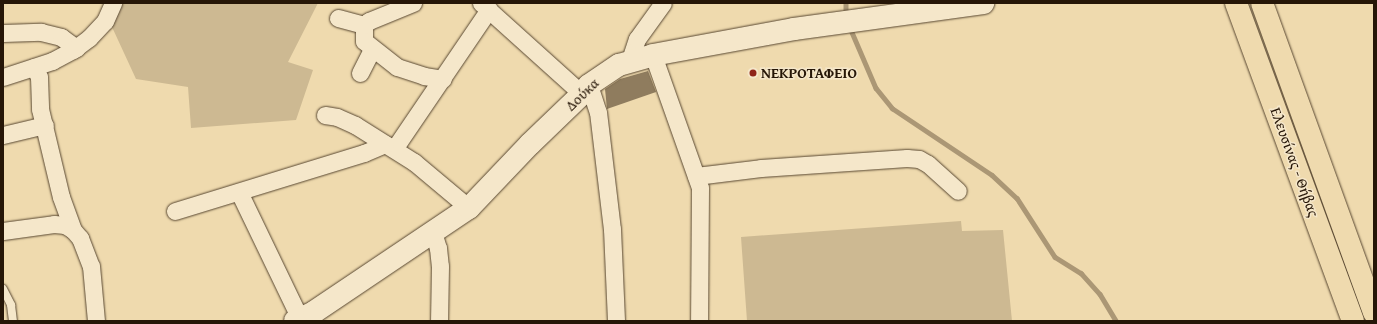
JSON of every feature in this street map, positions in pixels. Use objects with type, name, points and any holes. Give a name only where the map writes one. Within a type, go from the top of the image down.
[{"type":"main road","name":"Δούκα","points":[[298,320],[469,208],[530,144],[586,90],[605,73],[630,60],[918,7],[983,3]]},
{"type":"main road","name":"Ελευσίνας - Θήβας","points":[[1236,3],[1353,321]]},
{"type":"main road","name":"Ελευσίνας - Θήβας","points":[[1262,3],[1374,312]]},
{"type":"main road","points":[[1278,3],[1278,21],[1286,69]]},
{"type":"street","points":[[3,77],[52,61],[76,48],[105,21],[113,3]]},
{"type":"street","points":[[338,18],[364,25],[413,3]]},
{"type":"street","points":[[630,60],[637,39],[663,3]]},
{"type":"street","points":[[175,211],[389,146],[443,79],[485,6],[586,90],[598,112],[612,229],[616,321]]},
{"type":"street","points":[[364,25],[364,41],[372,49],[397,67],[424,76],[443,79]]},
{"type":"street","points":[[3,33],[41,32],[61,37],[76,48]]},
{"type":"street","points":[[360,73],[372,49]]},
{"type":"street","points":[[653,55],[696,176],[701,205],[698,278],[700,321]]},
{"type":"street","points":[[34,67],[39,77],[40,109],[61,197],[73,230]]},
{"type":"street","points":[[325,115],[337,117],[355,125],[414,162],[469,208]]},
{"type":"street","points":[[3,135],[45,125]]},
{"type":"street","points":[[696,176],[761,168],[907,158],[919,159],[928,164],[958,191]]},
{"type":"street","points":[[239,192],[298,320]]},
{"type":"street","points":[[3,231],[54,224],[66,225],[73,230],[80,238],[91,266],[96,321]]},
{"type":"street","points":[[433,232],[438,248],[440,266],[439,321]]},
{"type":"lane","points":[[3,290],[11,305],[13,321]]},
{"type":"shaded area","points":[[122,3],[318,3],[288,62],[313,70],[296,120],[191,128],[188,87],[136,79],[112,27]]},
{"type":"shaded area","points":[[961,221],[962,231],[1003,230],[1012,321],[747,321],[741,237]]},
{"type":"building","points":[[648,71],[656,92],[607,109],[605,89],[620,79]]},
{"type":"waterway","points":[[846,3],[846,10]]},
{"type":"waterway","points":[[851,30],[876,88],[892,108],[992,175],[1017,198],[1055,257],[1081,273],[1100,294],[1116,321]]},
{"type":"place","name":"ΝΕΚΡΟΤΑΦΕΙΟ","points":[[753,73]]}]
